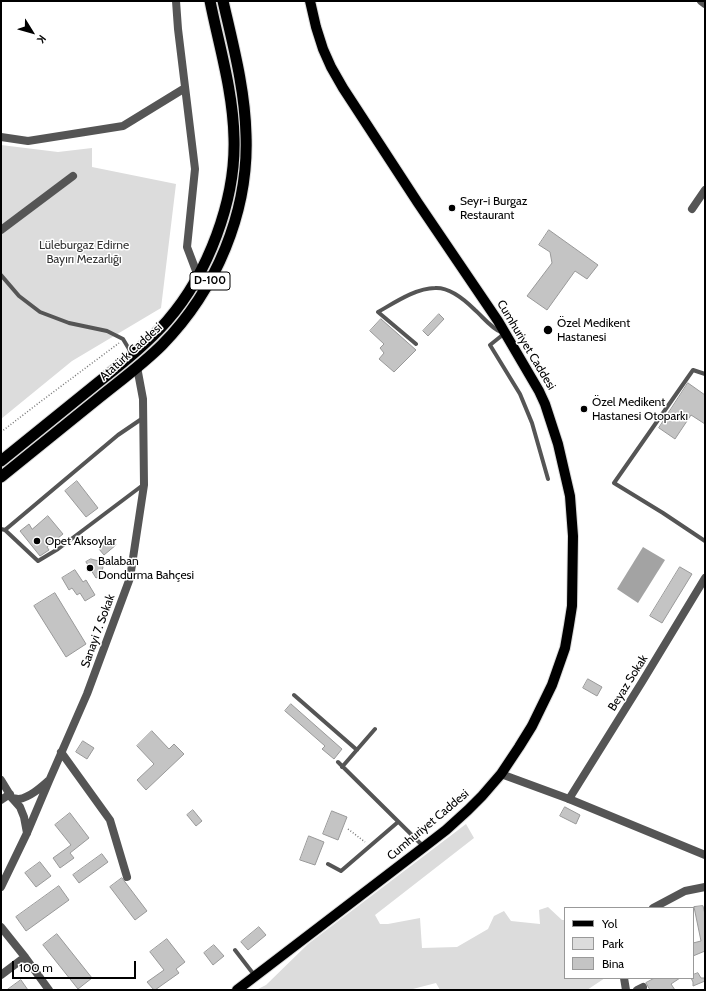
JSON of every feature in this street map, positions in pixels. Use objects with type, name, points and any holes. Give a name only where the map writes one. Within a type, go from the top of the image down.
[{"type":"highway","name":"Atatürk Caddesi","points":[[1,461],[151,338],[168,320],[189,291],[211,249],[225,210],[231,181],[234,137],[230,96],[210,1]]},
{"type":"highway","name":"Atatürk Caddesi","points":[[1,477],[162,345],[196,303],[213,275],[231,233],[242,192],[246,166],[245,119],[239,70],[223,1]]},
{"type":"main road","name":"Cumhuriyet Caddesi","points":[[237,990],[446,830],[482,796],[501,774],[519,747],[532,726],[552,685],[570,625],[572,606],[574,556],[570,496],[563,460],[555,433],[539,391],[505,333],[342,88],[323,49],[310,1]]},
{"type":"street","points":[[176,1],[195,169],[187,247],[198,276]]},
{"type":"street","points":[[701,1],[705,4]]},
{"type":"street","points":[[1,137],[28,141],[123,126],[185,88]]},
{"type":"street","points":[[1,230],[73,176]]},
{"type":"street","points":[[692,209],[705,190]]},
{"type":"street","name":"Sanayi 7. Sokak","points":[[1,887],[27,833],[87,694],[130,578],[144,485],[143,399],[137,367]]},
{"type":"street","name":"Beyaz Sokak","points":[[569,799],[705,578]]},
{"type":"street","points":[[61,752],[110,820],[127,877]]},
{"type":"street","points":[[501,774],[569,799],[705,855]]},
{"type":"street","points":[[1,780],[20,807],[24,817],[27,833]]},
{"type":"street","points":[[1,800],[11,796],[19,799],[27,796],[49,781]]},
{"type":"street","points":[[655,907],[685,891],[705,887]]},
{"type":"street","points":[[1,927],[49,990]]},
{"type":"street","points":[[1,975],[25,957]]},
{"type":"street","points":[[624,979],[626,990]]},
{"type":"lane","points":[[1,275],[19,296],[40,312],[69,323],[107,331],[124,339],[132,355]]},
{"type":"lane","points":[[416,344],[378,312],[420,291],[435,287],[454,293],[463,299],[497,330],[505,333]]},
{"type":"lane","points":[[505,333],[490,345],[520,394],[532,423],[548,479]]},
{"type":"lane","points":[[705,374],[693,370],[614,483],[705,541]]},
{"type":"lane","points":[[144,417],[118,435],[3,529],[38,561],[144,485]]},
{"type":"lane","points":[[294,695],[357,750]]},
{"type":"lane","points":[[342,767],[375,729]]},
{"type":"lane","points":[[338,762],[424,847]]},
{"type":"lane","points":[[328,864],[341,871],[398,822]]},
{"type":"lane","points":[[235,950],[255,976]]},
{"type":"path","points":[[1,432],[124,339]]},
{"type":"path","points":[[348,829],[370,846]]},
{"type":"green space","name":"Lüleburgaz Edirne Bayırı Mezarlığı","points":[[1,145],[58,152],[92,148],[92,167],[176,184],[161,308],[72,361],[1,419]]},
{"type":"green space","points":[[466,824],[474,838],[375,915],[380,924],[420,918],[422,948],[457,947],[488,929],[494,916],[504,911],[511,921],[540,924],[539,910],[548,907],[562,920],[564,920],[564,979],[604,979],[587,990],[440,990],[436,983],[409,990],[256,990],[266,985],[308,944]]},
{"type":"shaded area","points":[[643,547],[665,560],[638,603],[617,589]]},
{"type":"building","name":"Özel Medikent Hastanesi","points":[[549,230],[598,265],[587,279],[575,271],[547,310],[527,296],[552,263],[550,252],[539,245]]},
{"type":"building","points":[[439,314],[444,319],[428,336],[423,331]]},
{"type":"building","points":[[381,319],[416,350],[394,372],[379,359],[384,353],[380,348],[384,344],[370,331]]},
{"type":"building","points":[[688,383],[705,395],[705,424],[691,415],[675,439],[659,428]]},
{"type":"building","name":"Opet Aksoylar","points":[[77,481],[98,508],[86,517],[65,491]]},
{"type":"building","name":"Opet Aksoylar","points":[[48,516],[63,534],[47,547],[49,550],[40,556],[20,531],[29,524],[32,529]]},
{"type":"building","points":[[112,539],[116,545],[104,555],[99,549]]},
{"type":"building","points":[[91,559],[99,561],[103,567],[101,575],[96,578],[86,562]]},
{"type":"building","points":[[680,567],[692,574],[662,623],[650,616]]},
{"type":"building","points":[[75,570],[83,582],[86,580],[95,595],[85,601],[80,593],[77,595],[72,588],[69,590],[62,578]]},
{"type":"building","points":[[55,593],[86,644],[66,657],[34,606]]},
{"type":"building","points":[[588,679],[602,687],[597,696],[583,688]]},
{"type":"building","points":[[291,704],[342,749],[334,759],[322,749],[325,746],[285,711]]},
{"type":"building","points":[[152,731],[169,749],[174,744],[184,754],[146,790],[137,780],[154,764],[137,746]]},
{"type":"building","points":[[83,741],[94,748],[87,759],[76,752]]},
{"type":"building","points":[[565,807],[580,815],[576,824],[560,816]]},
{"type":"building","points":[[193,810],[202,821],[196,826],[187,815]]},
{"type":"building","points":[[332,811],[347,817],[338,840],[323,834]]},
{"type":"building","points":[[70,813],[89,838],[70,853],[74,858],[60,868],[53,858],[71,845],[55,825]]},
{"type":"building","points":[[309,836],[324,842],[315,865],[300,860]]},
{"type":"building","points":[[102,854],[108,862],[79,883],[73,875]]},
{"type":"building","points":[[40,862],[51,876],[36,887],[25,873]]},
{"type":"building","points":[[122,878],[147,911],[135,920],[110,887]]},
{"type":"building","points":[[59,886],[69,900],[26,931],[16,917]]},
{"type":"building","points":[[703,906],[705,914],[705,951],[694,956],[694,943],[701,941],[694,907]]},
{"type":"building","points":[[259,927],[266,935],[248,950],[241,942]]},
{"type":"building","points":[[57,934],[92,978],[78,989],[43,945]]},
{"type":"building","points":[[167,939],[185,962],[176,969],[179,973],[154,990],[147,982],[164,970],[150,952]]},
{"type":"building","points":[[214,945],[224,956],[213,965],[204,953]]},
{"type":"building","points":[[698,973],[701,978],[705,978],[705,981],[693,986],[692,979],[694,979],[694,975]]},
{"type":"building","points":[[653,979],[678,979],[671,984],[675,990],[650,990],[646,983]]},
{"type":"building","points":[[21,980],[28,990],[7,990]]},
{"type":"place","name":"Seyr-i Burgaz Restaurant","points":[[452,208]]},
{"type":"place","name":"Özel Medikent Hastanesi","points":[[548,330]]},
{"type":"place","name":"Özel Medikent Hastanesi Otoparkı","points":[[584,409]]},
{"type":"place","name":"Opet Aksoylar","points":[[37,541]]},
{"type":"place","name":"Balaban Dondurma Bahçesi","points":[[90,568]]}]
